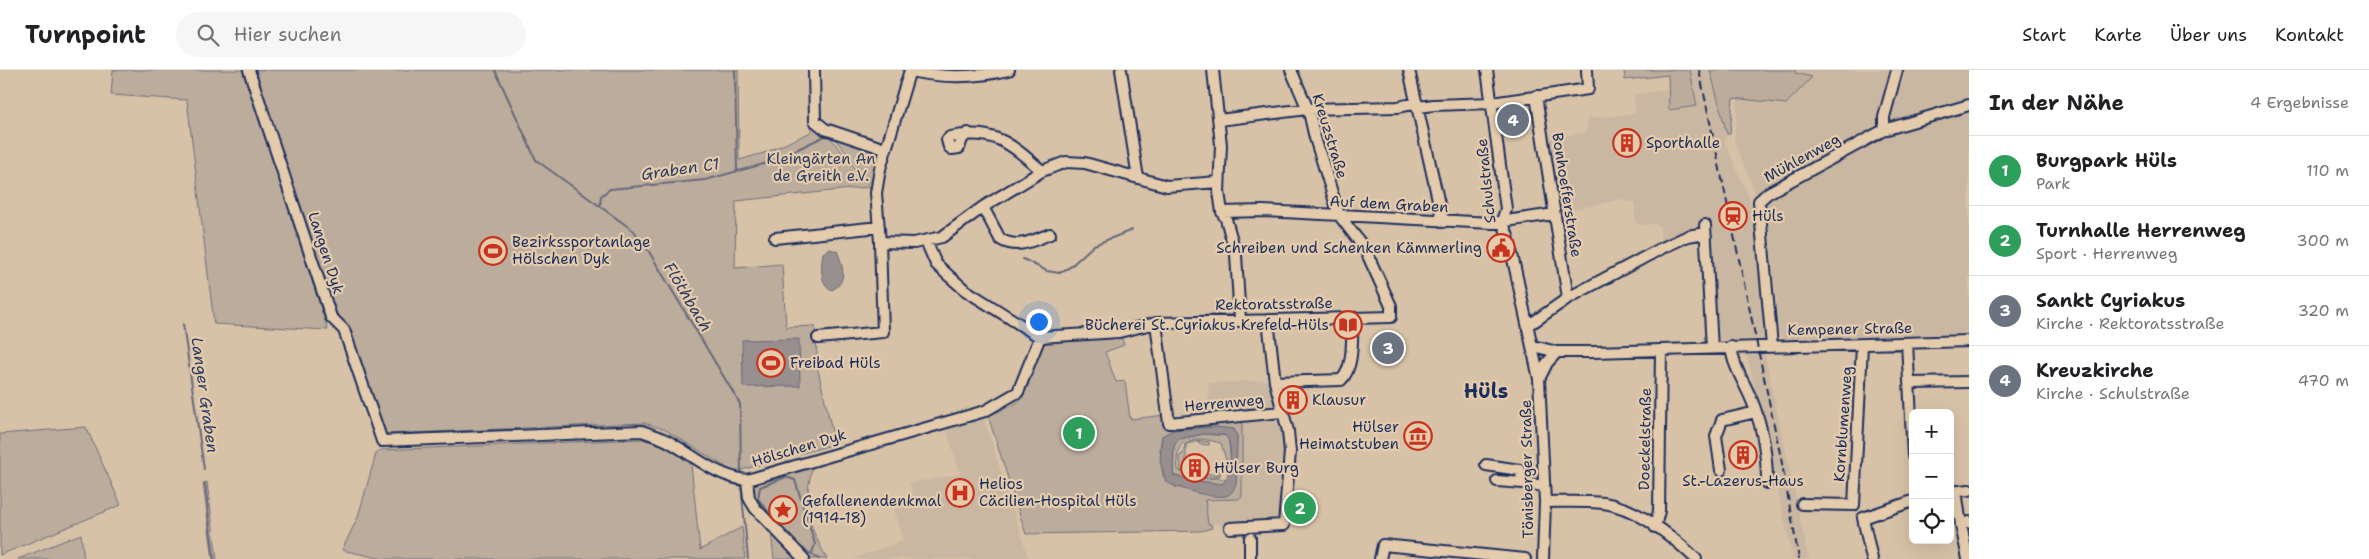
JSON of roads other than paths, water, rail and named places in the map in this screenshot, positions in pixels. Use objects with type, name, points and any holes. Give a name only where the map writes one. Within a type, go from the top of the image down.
[{"type":"street","name":"Langen Dyk","points":[[249,70],[331,316],[344,330],[382,441]]},
{"type":"street","points":[[814,70],[816,122],[825,129],[885,149]]},
{"type":"street","points":[[818,338],[883,332],[880,242],[876,193],[885,149],[910,70],[949,76],[985,75],[1009,70]]},
{"type":"street","points":[[1121,70],[1138,178]]},
{"type":"street","points":[[1213,70],[1221,155],[1218,182],[1222,212],[1236,255],[1240,320]]},
{"type":"street","name":"Kreuzstraße","points":[[1291,70],[1307,109],[1340,215],[1366,249],[1391,306],[1391,317]]},
{"type":"street","points":[[1409,70],[1443,222]]},
{"type":"street","name":"Schulstraße","points":[[1487,70],[1506,209],[1502,221],[1508,236],[1533,346]]},
{"type":"street","points":[[1219,120],[1307,109],[1398,107],[1434,104],[1492,104],[1588,89],[1587,70]]},
{"type":"street","points":[[1884,130],[1884,116],[1897,70]]},
{"type":"street","name":"Bonhoefferstraße","points":[[1536,96],[1568,298]]},
{"type":"street","name":"Mühlenweg","points":[[1772,346],[1759,201],[1768,193],[1884,130],[1969,105]]},
{"type":"street","points":[[968,133],[982,134],[1005,141],[1042,172]]},
{"type":"street","points":[[880,242],[926,241],[942,237],[983,207],[1042,172],[1054,166],[1076,162],[1167,186],[1218,182]]},
{"type":"street","points":[[983,207],[1000,239],[1004,241],[1026,244],[1050,234]]},
{"type":"street","name":"Auf dem Graben","points":[[1222,212],[1250,210],[1443,222],[1492,223],[1554,214]]},
{"type":"street","points":[[1705,224],[1712,348]]},
{"type":"street","points":[[775,238],[879,227]]},
{"type":"street","points":[[1528,324],[1568,298],[1679,240],[1699,234],[1706,237]]},
{"type":"street","points":[[926,241],[936,264],[965,290],[1040,337]]},
{"type":"street","name":"Rektoratsstraße","points":[[1040,337],[1119,332],[1156,323],[1391,317]]},
{"type":"street","points":[[1275,382],[1341,380],[1347,375],[1353,318]]},
{"type":"street","name":"Herrenweg","points":[[1230,528],[1284,525],[1290,452],[1288,431],[1275,382],[1268,320]]},
{"type":"street","name":"Herrenweg","points":[[1156,323],[1169,423],[1282,412]]},
{"type":"street","name":"Hölschen Dyk","points":[[382,441],[642,431],[669,442],[706,466],[742,479],[985,412],[1018,392],[1040,337]]},
{"type":"street","name":"Kempener Straße","points":[[1533,346],[1557,352],[1969,341]]},
{"type":"street","points":[[1907,343],[1913,454]]},
{"type":"street","name":"Kornblumenweg","points":[[1802,504],[1854,505],[1862,345]]},
{"type":"street","name":"Tönisberger Straße","points":[[1533,346],[1539,379],[1545,502],[1543,559]]},
{"type":"street","points":[[1731,347],[1734,361],[1756,412],[1762,435],[1767,483]]},
{"type":"street","name":"Doeckelstraße","points":[[1655,527],[1659,511],[1661,350]]},
{"type":"street","name":"Tönisberger Straße","points":[[1539,379],[1547,363],[1557,352]]},
{"type":"street","points":[[1910,383],[1969,382]]},
{"type":"street","points":[[1721,470],[1716,436],[1722,420],[1756,412]]},
{"type":"street","points":[[1486,465],[1520,470],[1523,483]]},
{"type":"street","points":[[742,479],[749,498],[758,513],[804,559]]},
{"type":"street","points":[[1497,481],[1544,486]]},
{"type":"street","points":[[1954,492],[1969,490]]},
{"type":"street","points":[[1954,495],[1965,524],[1968,559]]},
{"type":"street","points":[[1545,502],[1604,503],[1620,507],[1655,527],[1692,557]]},
{"type":"street","points":[[1872,559],[1863,518],[1909,502]]},
{"type":"street","points":[[1250,538],[1250,559]]},
{"type":"street","points":[[1380,559],[1383,545],[1526,559]]},
{"type":"waterway","name":"Flöthbach","points":[[495,70],[536,160],[634,231],[648,250],[740,404],[741,476]]},
{"type":"waterway","points":[[735,70],[737,170]]},
{"type":"waterway","name":"Graben C1","points":[[600,206],[601,196],[610,189],[705,180],[771,162],[827,135]]},
{"type":"waterway","points":[[1023,259],[1047,271],[1059,273],[1070,267],[1094,245],[1132,230]]},
{"type":"waterway","name":"Langer Graben","points":[[183,324],[204,469]]},
{"type":"waterway","points":[[786,533],[758,499],[760,487],[786,477],[795,480],[815,544],[812,553]]},
{"type":"waterway","name":"Langer Graben","points":[[205,484],[214,559]]},
{"type":"waterway","name":"Flöthbach","points":[[741,484],[748,559]]},
{"type":"waterway","points":[[796,544],[819,559]]},
{"type":"railway","points":[[1699,70],[1781,458],[1799,559]]},
{"type":"place","name":"Kreuzkirche","points":[[1513,120]]},
{"type":"place","name":"Sporthalle","points":[[1627,143]]},
{"type":"place","name":"Hüls","points":[[1733,216]]},
{"type":"place","name":"Schreiben und Schenken Kämmerling","points":[[1501,248]]},
{"type":"place","name":"Bezirkssportanlage Hölschen Dyk","points":[[493,251]]},
{"type":"place","name":"Bücherei St. Cyriakus Krefeld-Hüls","points":[[1348,325]]},
{"type":"place","name":"Sankt Cyriakus","points":[[1388,348]]},
{"type":"place","name":"Freibad Hüls","points":[[771,363]]},
{"type":"place","name":"Klausur","points":[[1293,400]]},
{"type":"place","name":"Burgpark Hüls","points":[[1079,433]]},
{"type":"place","name":"Hülser Heimatstuben","points":[[1418,436]]},
{"type":"place","name":"St.-Lazerus-Haus","points":[[1743,455]]},
{"type":"place","name":"Hülser Burg","points":[[1195,468]]},
{"type":"place","name":"Helios Cäcilien-Hospital Hüls","points":[[960,493]]},
{"type":"place","name":"Turnhalle Herrenweg","points":[[1300,508]]},
{"type":"place","name":"Gefallenendenkmal (1914-18)","points":[[783,510]]},
{"type":"district","name":"Hüls","points":[[1486,391]]},
{"type":"park label","name":"Kleingärten An de Greith e.V.","points":[[821,168]]}]
